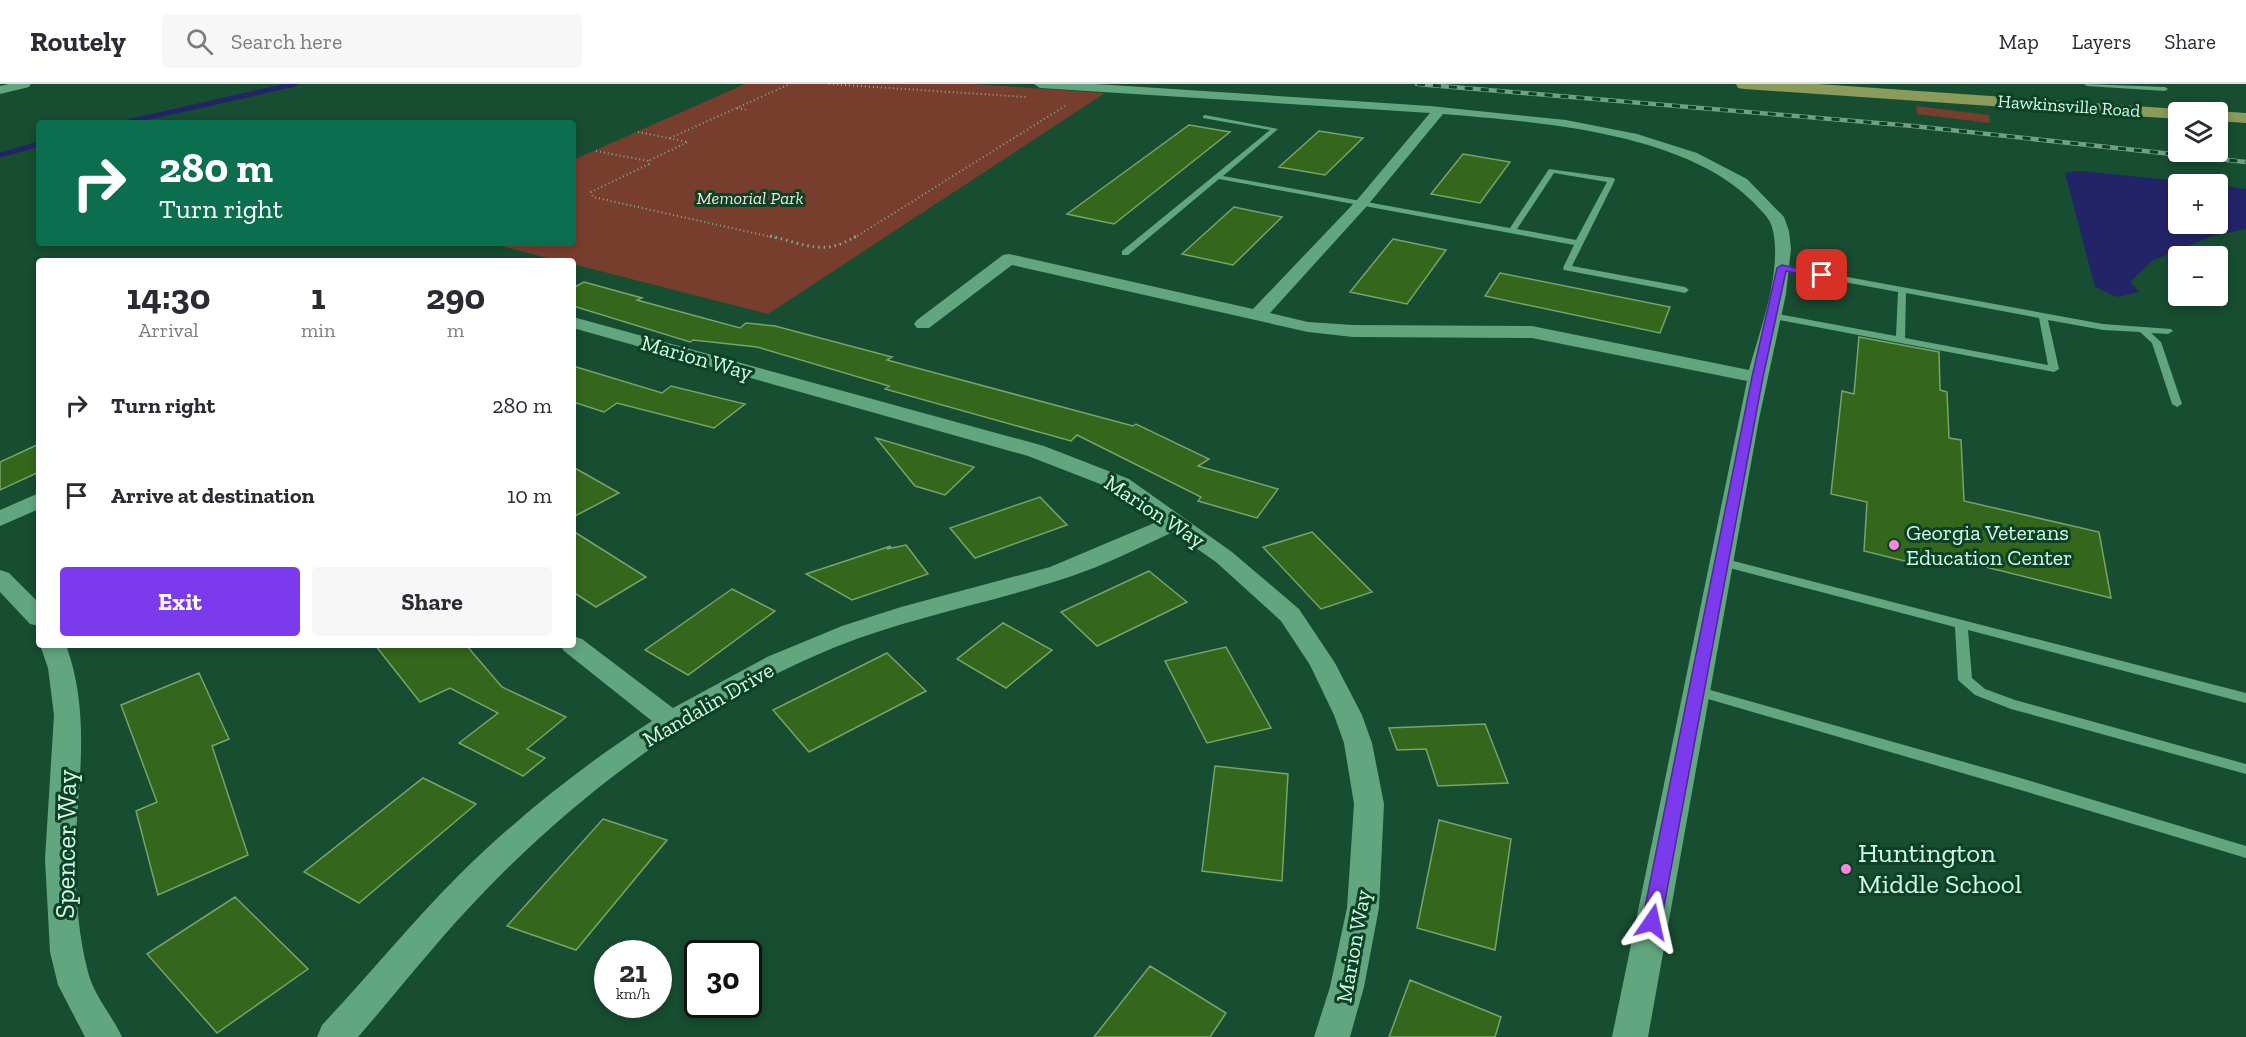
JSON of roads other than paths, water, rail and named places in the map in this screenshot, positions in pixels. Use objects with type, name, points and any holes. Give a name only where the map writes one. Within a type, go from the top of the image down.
[{"type":"main road","name":"Hawkinsville Road","points":[[1744,84],[2168,113]]},
{"type":"main road","points":[[2228,117],[2246,118]]},
{"type":"street","points":[[0,90],[25,84]]},
{"type":"street","points":[[1040,84],[1515,116],[1599,129],[1652,143],[1701,160],[1732,177],[1756,195],[1779,220],[1782,268],[1757,377],[1630,1037]]},
{"type":"street","points":[[1257,316],[1362,203],[1439,111]]},
{"type":"street","points":[[923,324],[1009,260],[1308,327],[1353,332],[1532,332],[1757,377]]},
{"type":"street","name":"Marion Way","points":[[576,323],[1066,461],[1121,484],[1246,574],[1290,615],[1322,663],[1348,715],[1358,743],[1369,804],[1364,896],[1347,987],[1332,1037]]},
{"type":"street","points":[[0,519],[36,501]]},
{"type":"street","name":"Mandalin Drive","points":[[335,1037],[447,910],[491,864],[587,781],[672,722],[752,676],[822,642],[915,611],[1061,571],[1176,522]]},
{"type":"street","points":[[0,578],[36,615]]},
{"type":"street","points":[[576,647],[672,722]]},
{"type":"street","name":"Spencer Way","points":[[54,648],[66,693],[68,735],[61,836],[61,895],[68,955],[75,985],[104,1037]]},
{"type":"lane","points":[[2087,84],[2165,89],[2158,84]]},
{"type":"lane","points":[[1125,252],[1275,129],[1205,117]]},
{"type":"lane","points":[[1512,231],[1551,171],[1611,180],[1567,268],[1685,291]]},
{"type":"lane","points":[[1218,177],[1579,243]]},
{"type":"lane","points":[[1782,268],[2103,327],[2168,331]]},
{"type":"lane","points":[[1900,340],[1902,290]]},
{"type":"lane","points":[[1772,316],[2054,369],[2043,316]]},
{"type":"lane","points":[[2144,331],[2156,342],[2177,404]]},
{"type":"lane","points":[[1722,562],[2246,698]]},
{"type":"lane","points":[[1961,624],[1965,680],[1980,692],[2011,704],[2246,769]]},
{"type":"lane","points":[[1696,691],[2024,785],[2246,852]]},
{"type":"waterway","points":[[136,120],[295,84]]},
{"type":"waterway","points":[[0,155],[36,145]]},
{"type":"railway","points":[[1417,84],[1913,126],[2246,162]]},
{"type":"place","name":"Georgia Veterans Education Center","points":[[1894,545]]},
{"type":"place","name":"Huntington Middle School","points":[[1846,869]]},
{"type":"park label","name":"Memorial Park","points":[[750,198]]}]
